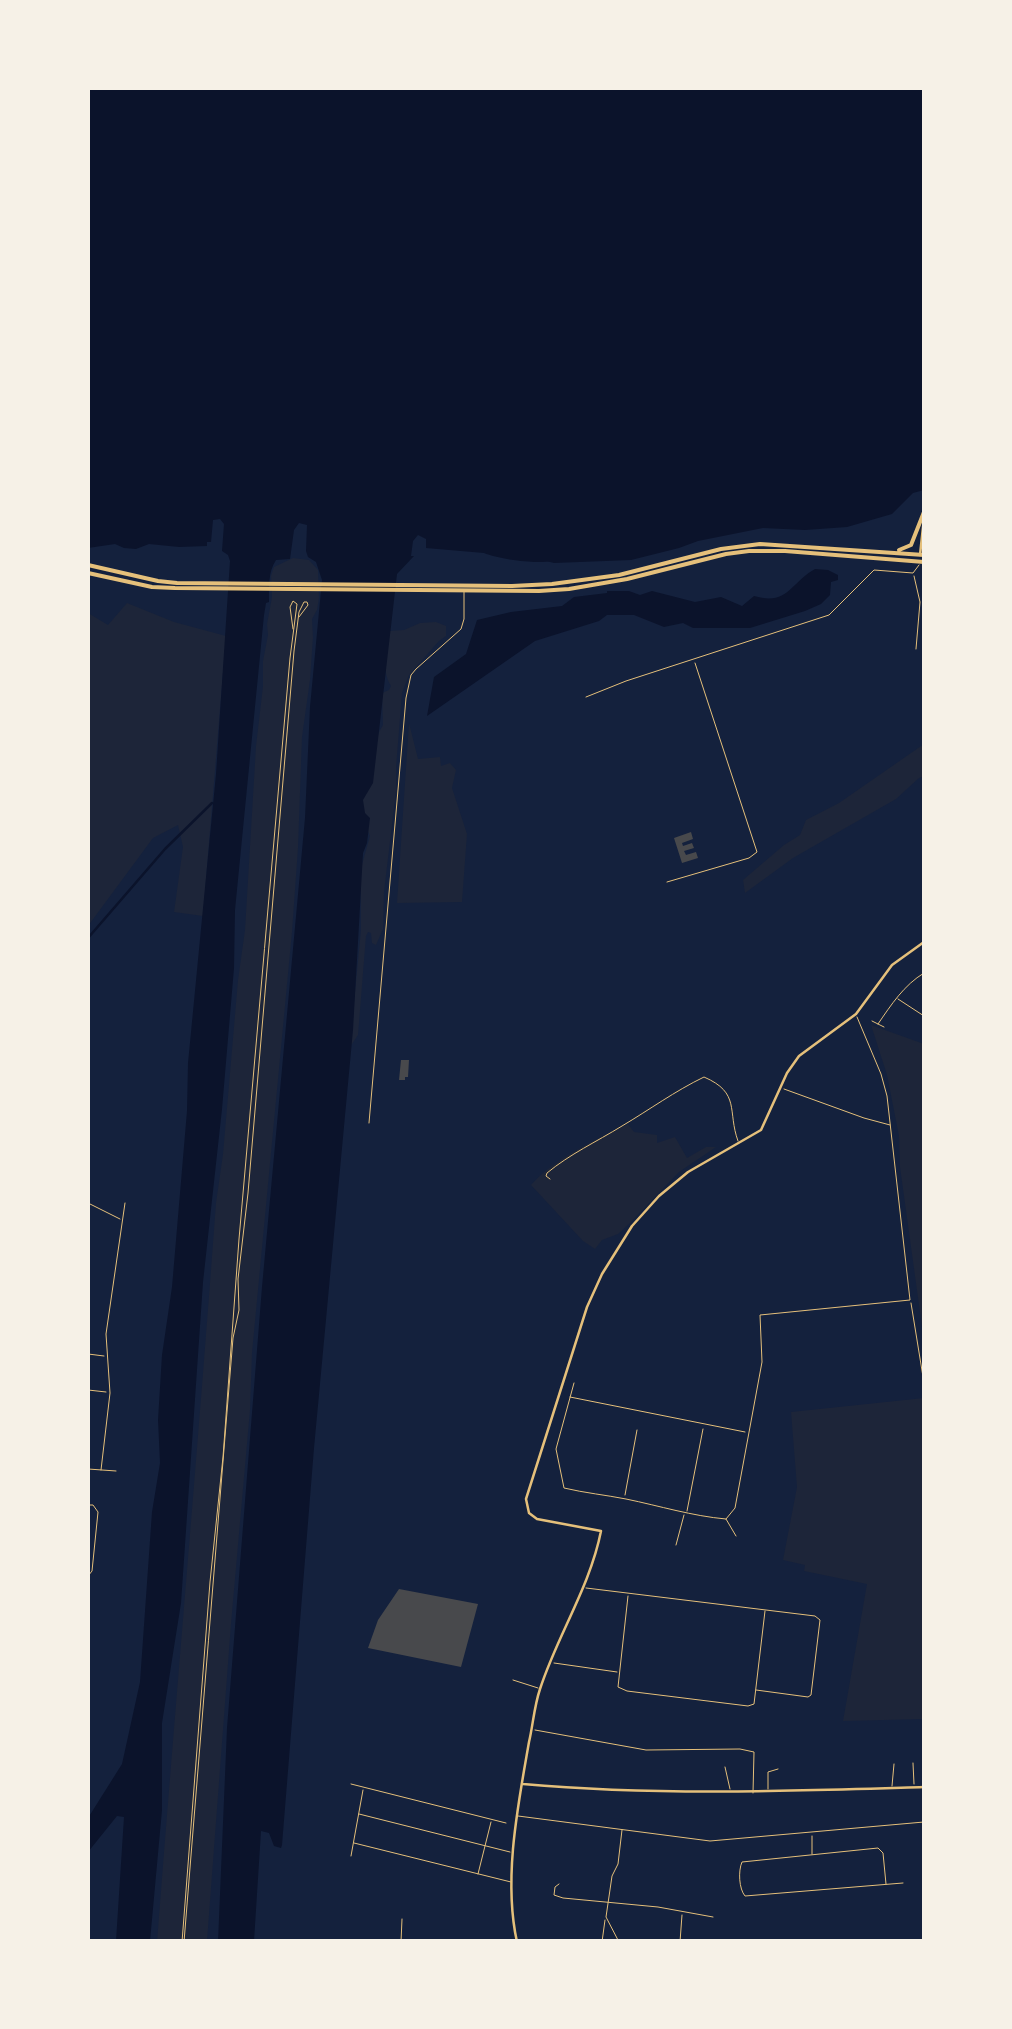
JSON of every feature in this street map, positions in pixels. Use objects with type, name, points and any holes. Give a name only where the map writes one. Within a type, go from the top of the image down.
[{"type":"main road","points":[[890,552],[911,545],[924,511]]},
{"type":"main road","points":[[88,573],[152,587],[512,586],[619,575],[746,545],[922,554]]},
{"type":"main road","points":[[409,588],[464,592],[568,589],[748,551],[922,562]]},
{"type":"main road","points":[[88,565],[158,581],[215,586]]},
{"type":"street","points":[[586,697],[829,615],[874,570],[914,572],[922,562],[924,511]]},
{"type":"street","points":[[914,572],[920,602],[916,649]]},
{"type":"street","points":[[368,1123],[406,698],[416,669],[461,629],[464,592]]},
{"type":"street","points":[[667,882],[749,858],[757,852],[694,660]]},
{"type":"street","points":[[516,1942],[511,1882],[522,1784],[540,1688],[583,1587],[601,1531],[537,1519],[529,1513],[526,1500],[587,1307],[620,1243],[659,1196],[704,1161],[761,1130],[798,1056],[856,1014],[892,965],[924,942]]},
{"type":"street","points":[[878,1024],[896,998],[924,972]]},
{"type":"street","points":[[896,998],[924,1016]]},
{"type":"street","points":[[856,1014],[887,1096],[910,1300],[924,1384]]},
{"type":"street","points":[[872,1021],[884,1027]]},
{"type":"street","points":[[550,1179],[547,1172],[569,1155],[704,1077],[732,1099],[738,1142]]},
{"type":"street","points":[[781,1088],[890,1125]]},
{"type":"street","points":[[88,1202],[122,1220]]},
{"type":"street","points":[[102,1470],[110,1393],[106,1334],[125,1204]]},
{"type":"street","points":[[726,1519],[735,1508],[762,1362],[760,1315],[910,1300]]},
{"type":"street","points":[[88,1354],[107,1356]]},
{"type":"street","points":[[574,1383],[556,1449],[564,1488],[726,1519]]},
{"type":"street","points":[[88,1390],[110,1393]]},
{"type":"street","points":[[570,1397],[748,1432]]},
{"type":"street","points":[[676,1546],[703,1425]]},
{"type":"street","points":[[624,1498],[637,1430]]},
{"type":"street","points":[[88,1468],[116,1472]]},
{"type":"street","points":[[88,1505],[98,1512],[92,1571],[88,1576]]},
{"type":"street","points":[[726,1519],[736,1536]]},
{"type":"street","points":[[583,1587],[815,1616],[820,1620],[811,1695],[756,1690]]},
{"type":"street","points":[[628,1593],[618,1672],[618,1687],[627,1692],[754,1704],[766,1610]]},
{"type":"street","points":[[551,1662],[618,1672]]},
{"type":"street","points":[[513,1680],[540,1688]]},
{"type":"street","points":[[532,1729],[646,1750],[754,1752],[752,1792]]},
{"type":"street","points":[[924,1762],[924,1778]]},
{"type":"street","points":[[913,1763],[914,1788]]},
{"type":"street","points":[[892,1788],[894,1764]]},
{"type":"street","points":[[725,1767],[731,1792]]},
{"type":"street","points":[[768,1792],[768,1772],[778,1769]]},
{"type":"street","points":[[351,1784],[506,1823]]},
{"type":"street","points":[[522,1784],[731,1792],[924,1787]]},
{"type":"street","points":[[351,1856],[364,1787]]},
{"type":"street","points":[[359,1814],[514,1852]]},
{"type":"street","points":[[518,1816],[710,1841],[924,1822]]},
{"type":"street","points":[[478,1874],[492,1819]]},
{"type":"street","points":[[602,1942],[622,1830]]},
{"type":"street","points":[[812,1832],[812,1854]]},
{"type":"street","points":[[354,1843],[511,1882]]},
{"type":"street","points":[[886,1884],[883,1853],[878,1848],[742,1862],[740,1868],[745,1896],[903,1883]]},
{"type":"street","points":[[559,1884],[554,1895],[713,1917]]},
{"type":"street","points":[[680,1912],[680,1942]]},
{"type":"street","points":[[606,1917],[620,1942]]},
{"type":"street","points":[[401,1942],[402,1920]]},
{"type":"path","points":[[183,1942],[238,1279],[299,618]]},
{"type":"path","points":[[183,1942],[238,1239],[293,629]]},
{"type":"shaded area","points":[[88,88],[924,88],[924,490],[913,493],[892,514],[847,527],[763,528],[631,560],[517,560],[426,548],[426,539],[418,535],[413,541],[414,556],[397,574],[373,783],[363,800],[370,818],[363,853],[353,1030],[282,1845],[274,1846],[269,1833],[261,1831],[254,1941],[218,1942],[227,1728],[322,580],[316,562],[306,551],[307,525],[299,523],[294,530],[290,559],[276,560],[272,570],[264,615],[235,910],[222,1109],[203,1282],[181,1603],[162,1723],[162,1810],[150,1941],[116,1941],[124,1817],[117,1816],[88,1852],[88,1818],[122,1764],[140,1682],[152,1512],[160,1463],[162,1355],[172,1287],[188,1063],[216,774],[230,561],[222,551],[224,524],[220,519],[213,520],[207,546],[149,544],[136,549],[115,544],[88,548]]},
{"type":"shaded area","points":[[293,558],[309,560],[318,570],[319,598],[312,619],[310,680],[302,737],[292,932],[252,1353],[207,1941],[157,1942],[216,1203],[245,930],[271,576],[274,567]]},
{"type":"shaded area","points":[[815,569],[828,570],[838,575],[838,580],[831,582],[830,595],[821,604],[805,611],[750,628],[693,628],[683,623],[664,627],[634,615],[607,615],[535,641],[427,716],[434,677],[466,654],[477,620],[562,606],[574,597],[607,591],[640,595],[652,591],[695,602],[721,597],[742,606],[754,596],[782,596]]},
{"type":"shaded area","points":[[127,603],[174,622],[226,636],[203,916],[174,912],[183,847],[178,825],[153,838],[88,926],[88,613],[108,625]]},
{"type":"shaded area","points":[[436,622],[446,626],[446,636],[409,675],[402,693],[383,929],[376,945],[371,933],[366,936],[358,1035],[352,1044],[361,930],[361,868],[370,836],[360,799],[383,725],[382,693],[391,686],[386,666],[389,631]]},
{"type":"shaded area","points":[[409,723],[418,759],[440,757],[441,766],[450,763],[456,770],[452,788],[467,834],[462,902],[397,903]]},
{"type":"shaded area","points":[[924,744],[924,776],[896,799],[793,858],[745,893],[743,880],[800,835],[806,820],[839,803]]},
{"type":"shaded area","points":[[871,1025],[924,1044],[924,1341],[899,1136],[887,1075]]},
{"type":"shaded area","points":[[628,1124],[634,1132],[657,1135],[657,1143],[675,1137],[687,1158],[706,1147],[716,1147],[679,1172],[629,1224],[602,1240],[595,1249],[531,1185],[564,1158]]},
{"type":"shaded area","points":[[924,1398],[924,1719],[843,1721],[867,1584],[804,1571],[805,1565],[783,1560],[797,1487],[791,1412]]},
{"type":"building","points":[[691,832],[693,839],[682,843],[692,843],[694,848],[684,851],[686,855],[696,852],[698,858],[682,863],[674,838]]},
{"type":"building","points":[[401,1060],[409,1060],[405,1080],[399,1080]]},
{"type":"building","points":[[399,1589],[478,1604],[461,1667],[368,1648],[378,1620]]},
{"type":"waterway","points":[[88,938],[165,849],[212,803]]}]
